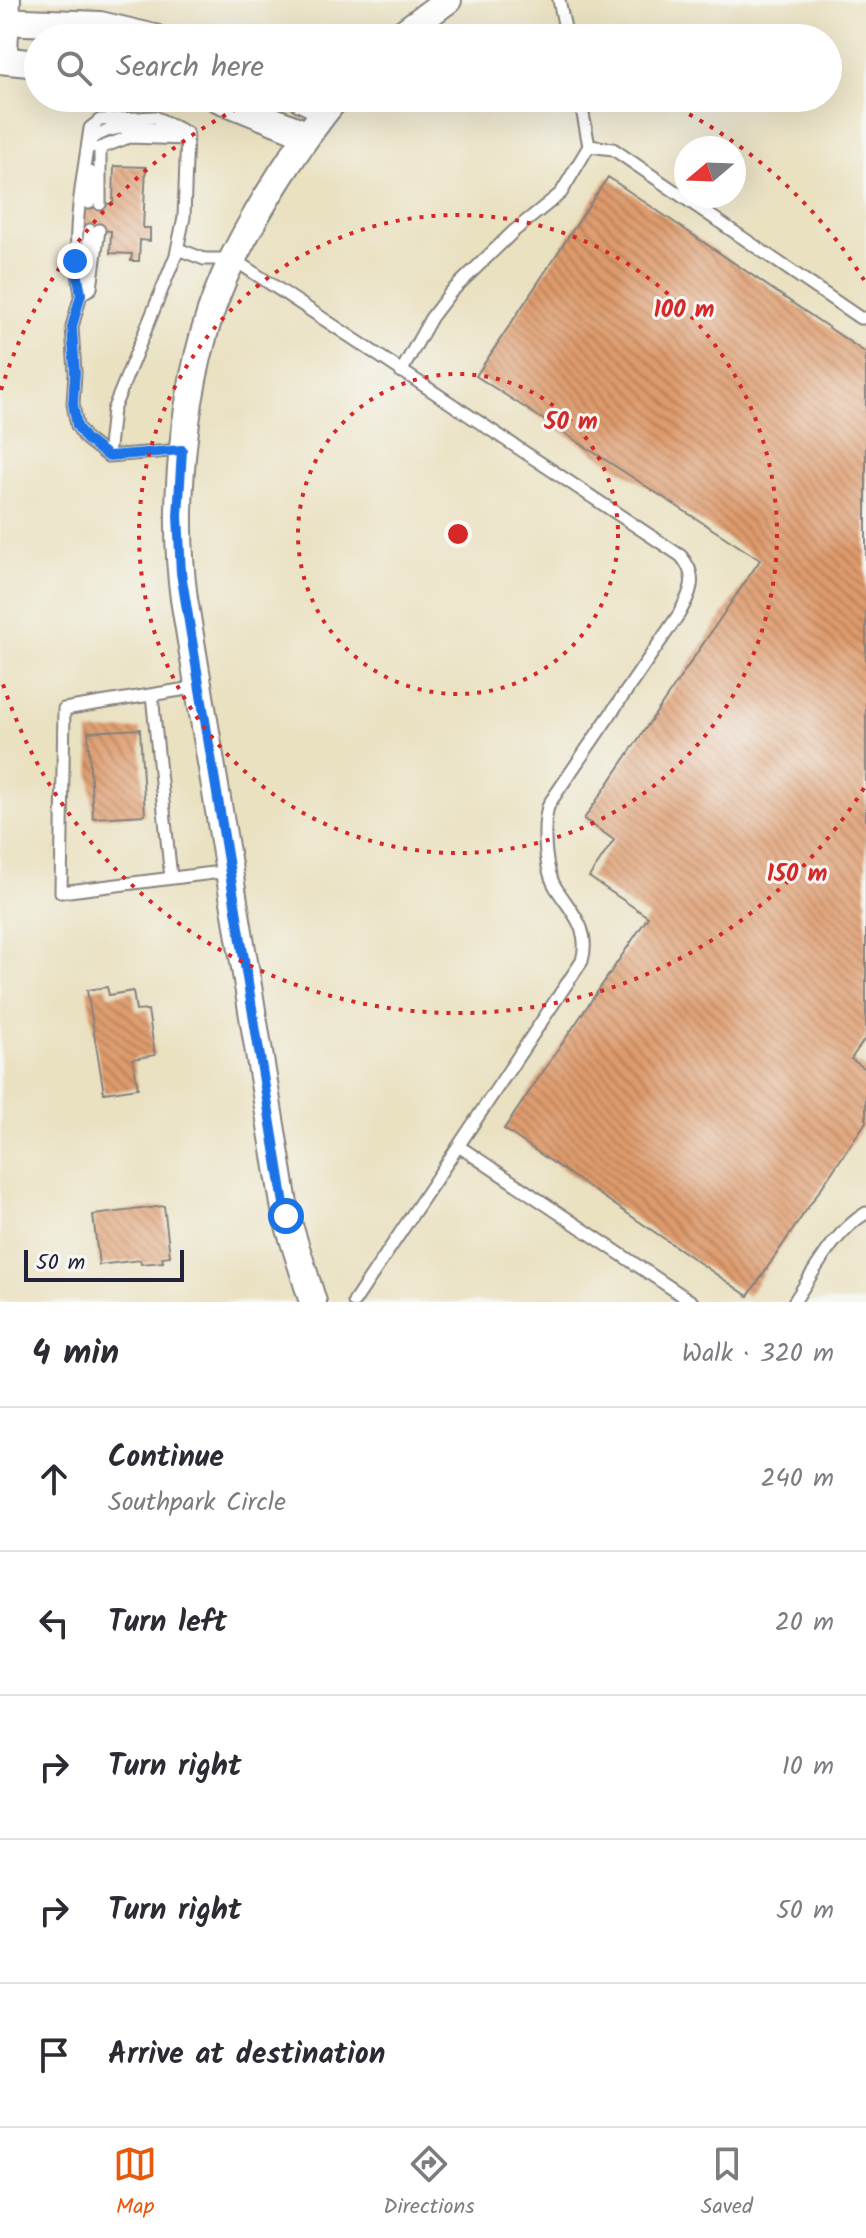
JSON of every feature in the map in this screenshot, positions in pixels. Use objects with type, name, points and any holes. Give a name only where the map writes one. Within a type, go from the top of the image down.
[{"type":"street","points":[[412,24],[437,3]]},
{"type":"street","points":[[1,23],[50,24]]},
{"type":"street","points":[[0,60],[24,63]]},
{"type":"street","points":[[252,112],[306,134]]},
{"type":"street","points":[[313,1302],[286,1216],[181,573],[178,516],[182,450],[192,387],[209,320],[233,259],[306,134],[324,112]]},
{"type":"lane","points":[[559,0],[564,24]]},
{"type":"lane","points":[[401,372],[431,318],[450,293],[514,231],[561,193],[589,146],[583,112]]},
{"type":"lane","points":[[81,294],[75,261],[75,231],[90,128],[100,120],[155,117],[187,136]]},
{"type":"lane","points":[[95,204],[100,148],[129,137],[187,136]]},
{"type":"lane","points":[[108,456],[113,410],[178,249],[184,217],[187,136]]},
{"type":"lane","points":[[589,146],[613,149],[860,318],[866,318]]},
{"type":"lane","points":[[95,230],[72,327],[77,426],[86,439],[108,456],[182,450]]},
{"type":"lane","points":[[178,249],[204,259],[233,259],[681,556],[693,578],[692,590],[679,614],[549,804],[544,819],[549,870],[555,887],[585,934],[582,961],[354,1302]]},
{"type":"lane","points":[[199,687],[64,709],[61,892],[229,871]]},
{"type":"lane","points":[[152,695],[171,878]]},
{"type":"lane","points":[[460,1147],[692,1302]]},
{"type":"lane","points":[[794,1302],[841,1233],[866,1213]]},
{"type":"building","points":[[114,166],[146,167],[143,228],[150,228],[150,241],[140,240],[139,261],[131,261],[132,254],[110,253],[111,231],[82,229],[83,203],[113,204]]},
{"type":"building","points":[[608,177],[866,353],[866,1037],[851,1059],[866,1069],[866,1122],[748,1296],[504,1129],[648,917],[589,877],[614,840],[584,819],[760,560],[476,376]]},
{"type":"building","points":[[140,729],[145,815],[93,818],[88,732]]},
{"type":"building","points":[[107,987],[109,995],[133,991],[136,1011],[148,1010],[155,1055],[133,1059],[138,1088],[104,1093],[87,990]]},
{"type":"building","points":[[164,1206],[170,1256],[162,1257],[163,1262],[141,1264],[140,1260],[99,1265],[93,1215]]},
{"type":"route","points":[[75,261],[81,294],[72,327],[75,373],[73,404],[77,426],[86,439],[108,456],[182,450],[178,516],[181,573],[286,1216]]}]
